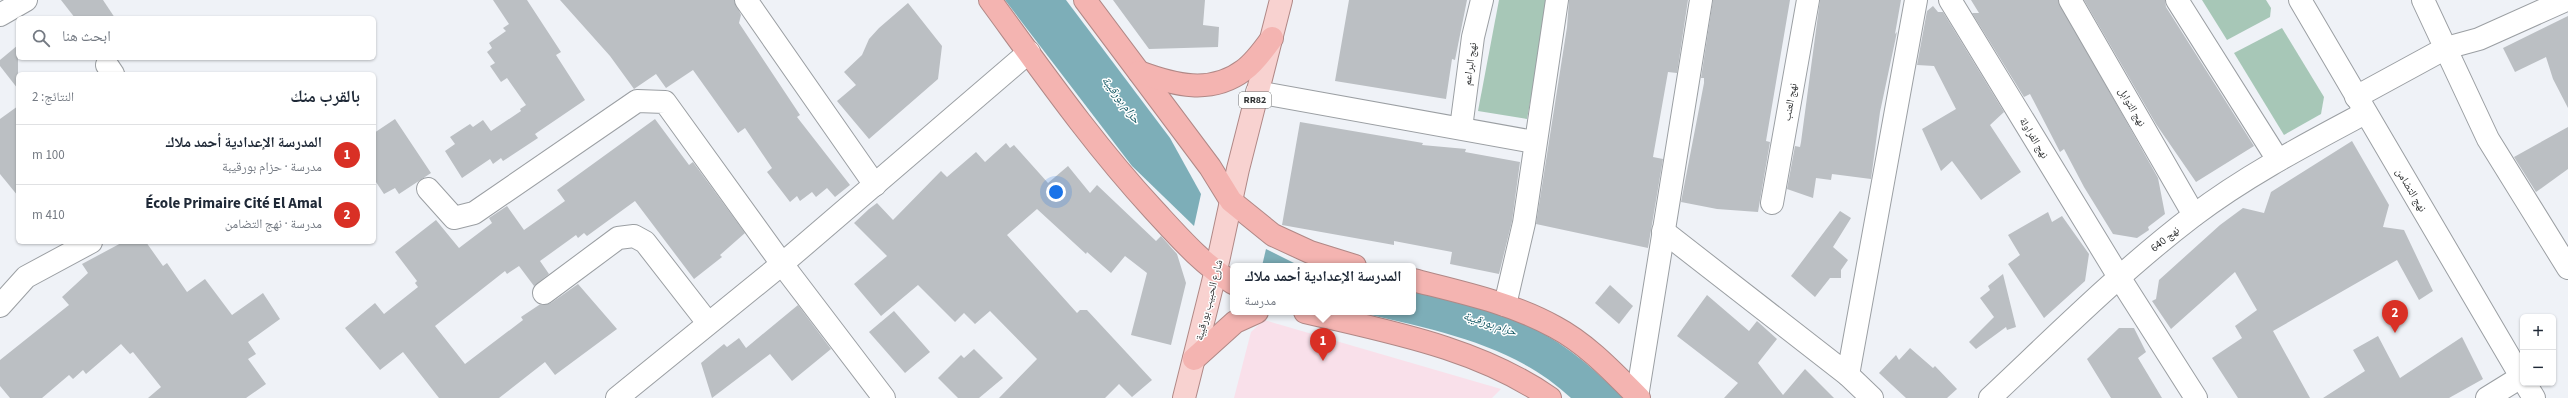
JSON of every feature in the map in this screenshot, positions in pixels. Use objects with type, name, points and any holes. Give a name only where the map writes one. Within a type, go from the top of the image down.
[{"type":"highway","points":[[990,0],[1096,144],[1132,186],[1191,250],[1224,277]]},
{"type":"highway","points":[[1086,0],[1210,167],[1231,201],[1273,235],[1310,252],[1345,263]]},
{"type":"highway","points":[[1139,72],[1172,84],[1202,85],[1220,82],[1244,71],[1272,38]]},
{"type":"highway","points":[[1416,281],[1505,305],[1555,327],[1597,357],[1638,397]]},
{"type":"highway","points":[[1194,359],[1235,322],[1250,315]]},
{"type":"highway","points":[[1317,315],[1435,344],[1514,375],[1550,398]]},
{"type":"main road","name":"RR82","points":[[1231,201],[1257,92],[1282,0]]},
{"type":"main road","name":"شارع الحبيب بورقيبة","points":[[1184,398],[1194,359],[1224,277],[1231,201]]},
{"type":"street","points":[[0,15],[26,0]]},
{"type":"street","points":[[746,0],[875,185]]},
{"type":"street","name":"نهج البراعم","points":[[1461,128],[1473,37],[1482,0]]},
{"type":"street","points":[[1505,305],[1524,223],[1534,142],[1557,0]]},
{"type":"street","points":[[1638,397],[1663,230],[1701,0]]},
{"type":"street","name":"نهج العنب","points":[[1772,203],[1808,0]]},
{"type":"street","points":[[1848,375],[1916,0]]},
{"type":"street","name":"نهج الفراولة","points":[[1950,0],[2119,277],[2196,398]]},
{"type":"street","name":"نهج التوابل","points":[[2070,0],[2194,215]]},
{"type":"street","points":[[2177,0],[2278,160]]},
{"type":"street","name":"نهج التضامن","points":[[2300,0],[2520,375]]},
{"type":"street","points":[[2423,0],[2488,139],[2568,268]]},
{"type":"street","name":"نهج 640","points":[[1990,398],[2119,277],[2194,215],[2446,48],[2478,39],[2566,0]]},
{"type":"street","points":[[617,398],[782,264],[1029,52]]},
{"type":"street","points":[[1257,92],[1534,142]]},
{"type":"street","points":[[428,189],[454,218],[474,213],[637,101],[665,102],[782,264],[884,398]]},
{"type":"street","points":[[1663,230],[1848,375],[1872,398]]},
{"type":"street","points":[[544,294],[618,238],[634,236],[645,242],[708,324]]},
{"type":"street","points":[[0,306],[26,277],[87,244]]},
{"type":"street","points":[[2487,398],[2520,382]]},
{"type":"street","name":"نهج التضامن","points":[[2527,386],[2534,398]]},
{"type":"shaded area","points":[[1264,320],[1501,389],[1492,398],[1234,398],[1251,332]]},
{"type":"green space","points":[[1499,0],[1549,0],[1527,119],[1478,111]]},
{"type":"green space","points":[[2202,0],[2266,0],[2271,8],[2270,17],[2227,40]]},
{"type":"green space","points":[[2282,28],[2324,97],[2321,114],[2284,135],[2234,53]]},
{"type":"water","name":"حزام بورقيبة","points":[[1005,0],[1066,0],[1170,138],[1201,194],[1194,226],[1132,166]]},
{"type":"water","points":[[1266,249],[1294,263],[1263,263]]},
{"type":"water","name":"حزام بورقيبة","points":[[1416,292],[1486,310],[1526,325],[1557,342],[1585,362],[1623,398],[1571,398],[1549,379],[1524,364],[1471,341],[1414,325],[1370,315],[1416,315]]},
{"type":"building","points":[[61,0],[103,0],[114,16],[73,16]]},
{"type":"building","points":[[493,0],[527,0],[561,52],[556,55],[585,100],[535,134],[538,138],[503,161],[501,158],[493,164],[490,159],[462,178],[445,151],[455,144],[450,137],[470,124],[473,127],[483,120],[491,131],[521,111],[520,109],[526,105],[507,78],[501,82],[490,66],[495,63],[487,52],[492,48],[489,43],[506,31],[503,28],[509,24]]},
{"type":"building","points":[[560,0],[734,0],[741,15],[739,23],[800,115],[797,117],[850,185],[835,197],[827,188],[816,197],[812,192],[800,201],[797,196],[790,202],[767,172],[772,168],[745,128],[738,133],[693,70],[666,88],[656,74],[634,89],[610,56]]},
{"type":"building","points":[[1113,0],[1205,0],[1203,25],[1219,27],[1218,47],[1149,49]]},
{"type":"building","points":[[1349,0],[1467,0],[1455,60],[1452,59],[1446,99],[1335,81]]},
{"type":"building","points":[[1569,0],[1688,0],[1677,73],[1668,72],[1653,157],[1663,159],[1648,248],[1536,224],[1567,27]]},
{"type":"building","points":[[1713,0],[1790,0],[1766,141],[1770,142],[1758,212],[1717,209],[1681,202],[1704,83],[1704,78],[1701,78]]},
{"type":"building","points":[[1820,0],[1901,0],[1895,34],[1897,32],[1880,112],[1871,179],[1832,174],[1831,180],[1816,178],[1813,198],[1787,189],[1795,146],[1800,147],[1801,142]]},
{"type":"building","points":[[1971,0],[2058,0],[2158,178],[2165,214],[2148,227],[2149,230],[2137,238],[2113,234],[2084,187],[2064,149],[2060,152],[2030,94],[2024,97],[1972,13],[1979,13]]},
{"type":"building","points":[[2084,0],[2165,0],[2166,7],[2254,146],[2196,182],[2156,124]]},
{"type":"building","points":[[908,3],[942,46],[938,79],[869,139],[837,101],[856,85],[844,72],[862,55],[869,39],[879,28]]},
{"type":"building","points":[[1933,6],[1938,12],[1943,12],[2004,112],[1990,125],[2021,172],[1981,200],[1952,161],[1941,171],[1922,129],[1956,109],[1934,66],[1917,65],[1927,11]]},
{"type":"building","points":[[2568,16],[2568,108],[2553,79],[2546,57],[2515,72],[2503,48]]},
{"type":"building","points":[[16,47],[18,72],[16,72],[16,86],[0,66],[0,60]]},
{"type":"building","points":[[16,107],[16,194],[0,174],[0,119]]},
{"type":"building","points":[[395,119],[431,173],[399,194],[395,188],[384,194],[376,182],[376,132]]},
{"type":"building","points":[[655,119],[689,165],[693,162],[745,233],[720,255],[722,257],[694,279],[635,201],[587,236],[584,233],[578,238],[576,235],[540,261],[549,274],[534,286],[519,266],[507,274],[505,271],[435,326],[465,364],[523,320],[521,317],[539,305],[551,303],[578,284],[617,329],[555,375],[545,362],[499,398],[439,398],[403,352],[380,370],[345,328],[375,303],[384,314],[418,287],[415,283],[417,281],[395,252],[436,220],[459,248],[492,223],[489,218],[507,206],[524,230],[565,201],[557,190]]},
{"type":"building","points":[[1300,122],[1423,143],[1422,145],[1466,149],[1465,152],[1520,162],[1512,221],[1499,274],[1450,264],[1452,252],[1394,241],[1394,245],[1282,225]]},
{"type":"building","points":[[2568,127],[2568,169],[2536,192],[2514,157]]},
{"type":"building","points":[[2352,141],[2389,205],[2383,227],[2404,230],[2433,291],[2419,300],[2397,260],[2273,331],[2310,398],[2238,398],[2212,358],[2242,338],[2235,326],[2257,310],[2235,272],[2171,329],[2152,301],[2156,299],[2159,280],[2220,225],[2243,208],[2264,213],[2271,192]]},
{"type":"building","points":[[1006,143],[1010,148],[1014,145],[1048,183],[1068,166],[1090,193],[1097,185],[1156,241],[1161,236],[1177,254],[1186,283],[1171,345],[1131,335],[1147,273],[1125,256],[1111,273],[1087,252],[1086,254],[1037,209],[1007,235],[1077,313],[1080,310],[1087,310],[1152,380],[1132,397],[1119,384],[1105,398],[999,398],[1037,359],[990,311],[975,324],[964,313],[955,322],[918,285],[881,316],[854,284],[887,256],[854,223],[869,209],[877,203],[893,220],[941,171],[947,177],[976,152],[985,162]]},
{"type":"building","points":[[1840,211],[1851,218],[1833,247],[1848,260],[1841,270],[1841,278],[1830,278],[1815,297],[1791,276]]},
{"type":"building","points":[[2048,212],[2052,222],[2062,216],[2089,254],[2085,281],[2044,318],[2008,264],[2020,255],[2008,235]]},
{"type":"building","points":[[119,244],[147,244],[163,266],[167,263],[187,292],[205,279],[232,315],[263,293],[280,319],[248,342],[256,354],[248,359],[266,384],[246,398],[148,398],[161,387],[133,352],[130,354],[121,344],[86,374],[83,370],[73,379],[69,375],[42,398],[10,398],[0,386],[0,360],[69,305],[62,297],[88,273],[82,264]]},
{"type":"building","points":[[2003,274],[2016,327],[2007,330],[2006,327],[1976,349],[1969,342],[1994,317],[1980,298],[1990,290],[1988,286]]},
{"type":"building","points":[[1610,285],[1633,306],[1619,324],[1595,303]]},
{"type":"building","points":[[1707,295],[1749,331],[1757,321],[1777,339],[1758,363],[1783,395],[1805,369],[1834,398],[1724,398],[1738,383],[1677,336]]},
{"type":"building","points":[[798,305],[831,349],[792,381],[770,354],[712,398],[701,363],[724,344],[727,347],[739,338],[746,348]]},
{"type":"building","points":[[894,311],[930,352],[905,373],[869,332]]},
{"type":"building","points":[[2119,328],[2134,328],[2146,352],[2138,358],[2162,398],[2111,398],[2087,359]]},
{"type":"building","points":[[2378,336],[2400,378],[2462,337],[2483,379],[2449,398],[2323,398],[2365,371],[2353,350]]},
{"type":"building","points":[[1910,348],[1933,368],[1935,366],[1957,389],[1947,398],[1906,398],[1879,373],[1896,355],[1899,360]]},
{"type":"building","points":[[974,349],[1003,378],[979,398],[958,398],[938,378],[961,355],[964,358]]},
{"type":"place","name":"École Primaire Cité El Amal","points":[[2395,333]]},
{"type":"place","name":"المدرسة الإعدادية أحمد ملاك","points":[[1323,361]]}]
